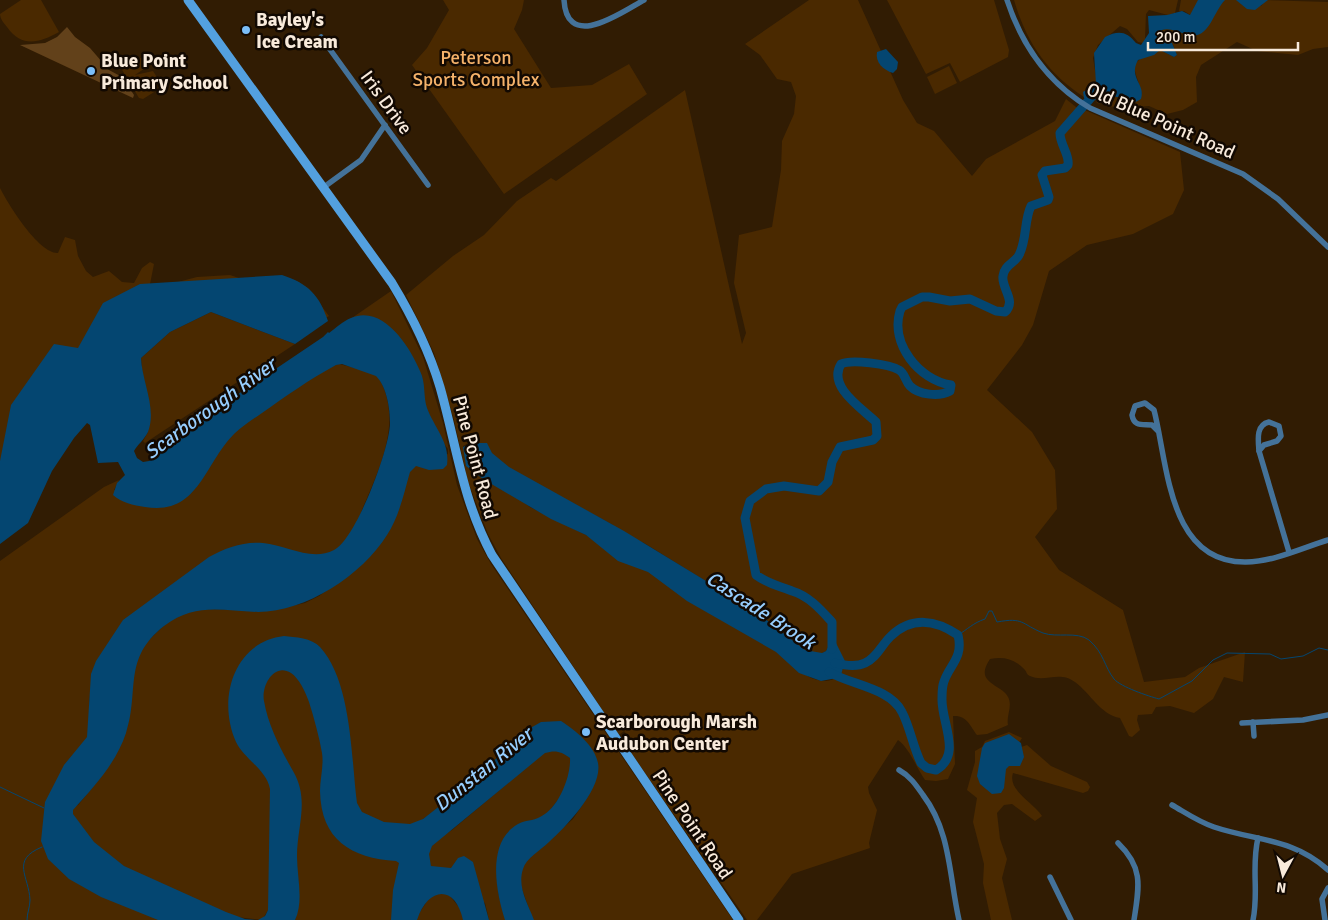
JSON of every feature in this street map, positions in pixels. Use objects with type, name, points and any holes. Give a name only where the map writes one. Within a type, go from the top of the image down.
[{"type":"main road","name":"Pine Point Road","points":[[188,0],[392,283],[417,327],[435,370],[467,500],[492,555],[740,920]]},
{"type":"street","points":[[564,0],[571,18],[581,26],[590,27],[605,22],[644,0]]},
{"type":"street","name":"Old Blue Point Road","points":[[1007,0],[1016,26],[1028,48],[1049,76],[1074,98],[1090,108],[1243,174],[1278,200],[1328,247]]},
{"type":"street","name":"Iris Drive","points":[[321,37],[428,185]]},
{"type":"street","points":[[324,187],[361,160],[384,125]]},
{"type":"street","points":[[1158,431],[1152,425],[1142,426],[1133,420],[1132,412],[1136,406],[1145,403],[1152,408],[1158,431],[1178,515],[1187,532],[1200,545],[1218,556],[1240,562],[1258,561],[1328,540]]},
{"type":"street","points":[[1259,451],[1264,445],[1274,443],[1280,438],[1281,429],[1276,423],[1267,422],[1261,427],[1259,451],[1289,552]]},
{"type":"street","points":[[1242,723],[1303,720],[1328,715]]},
{"type":"street","points":[[1253,722],[1254,736]]},
{"type":"street","points":[[899,770],[914,782],[940,823],[949,854],[959,920]]},
{"type":"street","points":[[1172,806],[1212,827],[1293,847],[1310,856],[1328,870]]},
{"type":"street","points":[[1253,920],[1255,904],[1253,861],[1258,838]]},
{"type":"street","points":[[1118,843],[1127,852],[1136,866],[1138,878],[1134,920]]},
{"type":"street","points":[[1127,852],[1133,846]]},
{"type":"street","points":[[1050,877],[1070,920]]},
{"type":"street","points":[[1057,891],[1065,888]]},
{"type":"street","points":[[1325,920],[1322,901],[1328,888]]},
{"type":"green space","points":[[21,0],[41,0],[59,32],[38,41],[25,41],[13,34],[2,21],[0,14]]},
{"type":"green space","name":"Peterson Sports Complex","points":[[443,0],[524,0],[514,29],[551,88],[592,85],[629,64],[647,94],[504,194],[412,65],[427,48],[449,10]]},
{"type":"green space","points":[[809,0],[858,0],[903,100],[917,123],[934,131],[972,176],[986,159],[1055,121],[1066,99],[1081,111],[1078,107],[1180,152],[1184,190],[1173,214],[1133,234],[1087,245],[1049,271],[1033,325],[1022,345],[987,390],[1032,432],[1055,470],[1057,509],[1035,537],[1059,570],[1123,610],[1144,682],[1185,677],[1199,668],[1245,652],[1243,682],[1224,677],[1213,699],[1194,713],[1170,706],[1156,707],[1152,714],[1138,715],[1137,720],[1140,730],[1132,737],[1129,736],[1120,718],[1107,713],[1075,682],[1063,677],[1036,678],[1028,675],[1021,666],[1013,661],[1005,658],[990,659],[985,674],[990,683],[1008,697],[1010,704],[1008,725],[987,734],[977,735],[965,719],[953,716],[955,764],[948,779],[936,781],[925,780],[909,753],[898,740],[868,787],[877,810],[869,843],[870,848],[792,874],[757,920],[747,920],[625,744],[630,739],[624,731],[619,735],[501,558],[488,534],[468,482],[454,420],[434,353],[406,295],[453,256],[484,235],[517,201],[551,178],[556,181],[685,90],[742,344],[746,333],[734,283],[739,235],[772,227],[781,170],[782,141],[794,114],[796,96],[791,82],[777,79],[760,55],[745,44]],"holes":[[[472,441],[479,446],[487,444],[491,455],[503,466],[549,493],[567,500],[613,525],[619,532],[644,543],[759,614],[805,650],[814,653],[816,658],[819,658],[820,654],[826,651],[833,637],[837,650],[845,661],[840,674],[828,681],[807,676],[793,660],[779,650],[709,609],[697,604],[655,573],[619,558],[590,537],[530,507],[498,483],[478,475],[467,464],[463,446]]]},
{"type":"green space","points":[[887,0],[994,0],[1009,50],[1008,57],[960,82],[950,63],[926,74]]},
{"type":"green space","points":[[1014,0],[1178,0],[1175,13],[1168,15],[1149,10],[1146,14],[1145,39],[1143,43],[1138,42],[1127,29],[1120,26],[1098,45],[1093,58],[1097,82],[1095,87],[1085,92],[1084,97],[1060,78],[1040,56],[1025,30]]},
{"type":"green space","points":[[1181,0],[1199,0],[1192,16],[1184,11],[1179,11]]},
{"type":"green space","points":[[1220,0],[1237,0],[1261,6],[1266,0],[1328,2],[1328,47],[1313,49],[1298,55],[1257,51],[1237,42],[1201,65],[1196,77],[1197,102],[1183,110],[1167,114],[1149,106],[1119,108],[1097,103],[1095,99],[1097,95],[1113,96],[1126,102],[1142,94],[1135,71],[1137,62],[1160,50],[1174,57],[1177,55],[1172,43],[1162,36],[1162,30],[1167,28],[1175,31],[1215,11],[1224,1]]},
{"type":"green space","points":[[142,57],[148,66],[135,75],[153,71],[158,79],[167,84],[143,99],[139,98],[121,68],[129,66]]},
{"type":"green space","points":[[949,66],[957,83],[935,94],[927,77]]},
{"type":"green space","points":[[0,188],[25,227],[42,246],[58,253],[65,237],[75,240],[78,256],[86,271],[93,277],[109,271],[122,282],[134,283],[142,268],[150,262],[154,264],[150,284],[174,283],[197,277],[230,275],[239,278],[297,281],[308,288],[329,316],[322,320],[233,281],[0,470]]},
{"type":"green space","points":[[391,291],[423,357],[443,423],[457,485],[477,539],[491,564],[733,920],[533,920],[518,878],[522,864],[573,819],[594,783],[578,735],[459,794],[413,826],[395,826],[358,816],[344,718],[261,644],[265,774],[271,788],[270,907],[262,920],[236,917],[132,872],[95,847],[71,812],[73,806],[78,805],[101,777],[133,664],[146,643],[157,632],[171,619],[195,609],[272,610],[305,603],[319,596],[361,565],[411,465],[448,454],[448,449],[349,320]]},
{"type":"green space","points":[[211,312],[295,344],[145,443],[143,441],[148,432],[141,358],[170,332]]},
{"type":"green space","points":[[339,364],[376,373],[384,389],[388,406],[389,423],[383,456],[350,537],[343,545],[323,558],[283,549],[96,668],[89,703],[91,738],[48,802],[180,920],[0,920],[0,561],[104,487],[119,480],[114,490],[237,428],[323,369]]},
{"type":"green space","points":[[292,667],[304,687],[321,731],[325,780],[401,859],[393,920],[295,920],[299,887],[284,755],[255,711],[270,672]]},
{"type":"green space","points":[[1009,732],[1022,738],[1015,749],[1027,745],[1051,766],[1087,782],[1090,787],[1088,791],[1083,793],[1013,773],[1012,779],[1017,791],[1042,816],[1035,821],[1012,804],[1004,805],[997,813],[1000,839],[1007,859],[1002,878],[1012,920],[991,920],[983,883],[984,864],[973,822],[977,798],[967,790],[975,762],[975,751],[982,747],[985,741]]},
{"type":"green space","points":[[553,745],[573,760],[567,788],[497,879],[499,896],[506,920],[489,920],[485,903],[431,866],[427,851],[439,838],[452,830]]},
{"type":"green space","points":[[439,882],[469,920],[415,920]]},
{"type":"shaded area","points":[[67,27],[75,37],[90,48],[109,70],[122,77],[134,95],[133,98],[20,45],[45,43],[57,37]]},
{"type":"water","points":[[1198,0],[1225,0],[1210,24],[1201,33],[1189,35],[1172,30],[1162,30],[1162,36],[1172,43],[1177,55],[1174,57],[1160,50],[1154,55],[1138,60],[1135,72],[1141,89],[1141,99],[1132,104],[1123,98],[1105,95],[1088,101],[1084,98],[1083,92],[1096,84],[1094,53],[1105,37],[1114,33],[1122,33],[1141,45],[1149,33],[1148,16],[1167,15],[1182,11],[1190,15]]},
{"type":"water","points":[[1236,0],[1268,0],[1255,10],[1247,9]]},
{"type":"water","points":[[886,49],[898,62],[897,69],[893,73],[883,68],[877,59],[877,52]]},
{"type":"water","points":[[282,275],[299,282],[317,297],[328,321],[295,344],[211,312],[170,332],[141,358],[151,414],[148,432],[134,451],[137,458],[143,462],[149,461],[176,436],[328,332],[348,319],[363,315],[374,317],[384,322],[394,330],[410,351],[422,376],[427,408],[444,442],[447,465],[443,469],[429,470],[416,466],[410,472],[398,513],[387,535],[363,564],[331,588],[295,606],[276,610],[258,612],[210,610],[187,614],[176,618],[164,626],[151,638],[142,651],[134,676],[130,717],[122,744],[96,783],[73,810],[73,814],[94,842],[124,866],[226,912],[245,919],[256,920],[158,920],[101,897],[69,879],[48,859],[41,841],[45,802],[64,765],[87,737],[91,674],[96,661],[123,620],[215,554],[235,546],[263,543],[308,554],[317,554],[334,550],[343,542],[361,512],[384,452],[390,423],[383,386],[376,376],[342,364],[336,365],[298,388],[238,430],[224,445],[199,485],[177,503],[163,508],[132,504],[120,500],[113,495],[117,483],[125,475],[118,462],[98,463],[90,425],[87,423],[74,438],[52,471],[28,523],[0,544],[0,461],[11,405],[54,344],[78,348],[103,303],[140,284]]},
{"type":"water","points":[[474,443],[487,443],[492,453],[509,467],[624,531],[734,598],[760,615],[805,650],[822,653],[826,651],[833,637],[845,661],[841,675],[837,678],[821,681],[799,673],[776,652],[687,601],[648,572],[618,561],[586,535],[551,519],[483,479],[466,466],[463,447]]},
{"type":"water","points":[[284,636],[303,638],[317,644],[331,662],[344,700],[348,721],[357,803],[362,812],[384,822],[410,824],[423,819],[473,780],[527,730],[541,722],[561,721],[589,745],[598,763],[595,784],[582,806],[565,827],[530,858],[523,869],[522,889],[534,920],[505,920],[497,882],[497,855],[501,843],[508,832],[518,824],[540,817],[558,800],[566,783],[570,758],[558,752],[545,753],[432,846],[429,854],[431,866],[451,868],[458,858],[464,856],[473,862],[489,920],[463,920],[454,900],[448,895],[441,894],[434,896],[428,901],[417,920],[391,920],[393,890],[399,863],[365,856],[352,850],[333,834],[326,822],[322,808],[320,791],[322,758],[313,714],[308,698],[299,682],[294,675],[285,670],[274,673],[270,677],[265,689],[264,701],[272,728],[301,792],[302,803],[297,856],[299,905],[295,920],[258,920],[265,916],[268,910],[270,789],[260,770],[236,742],[228,709],[229,692],[241,661],[252,649],[267,641]]},
{"type":"water","points":[[1009,734],[1021,743],[1024,757],[1020,766],[1009,766],[1006,769],[1004,788],[1001,793],[992,794],[980,784],[977,776],[982,748],[985,743]]},
{"type":"waterway","name":"Cascade Brook","points":[[832,649],[832,622],[819,608],[804,596],[770,583],[756,575],[745,518],[750,501],[766,489],[784,486],[819,491],[828,482],[832,462],[840,447],[873,440],[877,436],[876,422],[848,397],[842,389],[838,373],[841,364],[861,362],[887,366],[901,371],[910,386],[924,393],[940,394],[950,391],[951,385],[939,382],[928,376],[918,368],[903,348],[899,336],[898,323],[900,311],[902,307],[922,297],[929,297],[950,301],[970,299],[996,311],[1005,312],[1008,308],[1009,299],[1003,281],[1004,272],[1017,258],[1022,249],[1027,217],[1031,206],[1048,200],[1049,197],[1042,175],[1045,171],[1065,168],[1068,165],[1068,157],[1060,133],[1096,92]]},
{"type":"waterway","points":[[958,635],[985,619],[989,611],[992,611],[997,622],[1018,621],[1043,633],[1084,637],[1098,650],[1117,682],[1135,691],[1159,699],[1192,681],[1213,660],[1227,653],[1270,654],[1281,659],[1303,656],[1319,648],[1328,650]]},
{"type":"waterway","points":[[829,672],[889,697],[902,712],[921,763],[927,768],[936,770],[944,764],[948,756],[949,738],[943,709],[942,689],[945,678],[959,651],[958,635],[933,623],[924,622],[907,625],[888,639],[869,661],[854,665],[835,663]]},
{"type":"waterway","points":[[0,787],[44,808]]},
{"type":"waterway","points":[[27,920],[30,900],[24,863],[26,857],[42,847]]},
{"type":"place","name":"Bayley's Ice Cream","points":[[246,30]]},
{"type":"place","name":"Blue Point Primary School","points":[[91,71]]},
{"type":"place","name":"Scarborough Marsh Audubon Center","points":[[586,732]]},
{"type":"water label","name":"Scarborough River","points":[[210,408]]},
{"type":"water label","name":"Dunstan River","points":[[483,769]]}]
